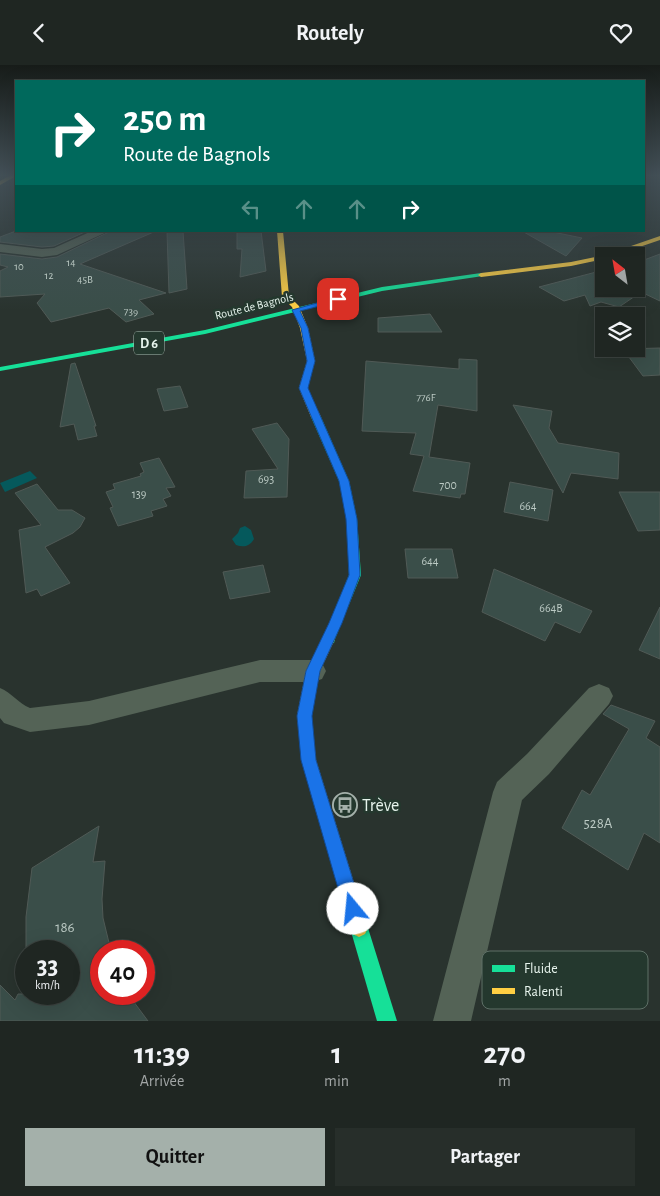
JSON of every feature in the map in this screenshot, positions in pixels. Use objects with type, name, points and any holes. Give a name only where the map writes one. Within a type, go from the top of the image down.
[{"type":"street","points":[[0,248],[42,253],[57,251],[101,232]]},
{"type":"street","points":[[280,232],[286,297],[296,310],[304,328],[311,361],[303,388],[344,481],[352,519],[354,575],[336,623],[313,671],[304,716],[309,760],[387,1021]]},
{"type":"street","points":[[633,247],[660,237]]},
{"type":"street","name":"Route de Bagnols","points":[[0,369],[197,334],[355,295],[410,284],[572,264],[595,259]]},
{"type":"street","points":[[0,699],[14,713],[30,720],[88,713],[260,671],[313,671]]},
{"type":"street","points":[[452,1021],[508,792],[538,764],[599,696]]},
{"type":"water","points":[[30,471],[37,478],[5,492],[0,483]]},
{"type":"water","points":[[245,526],[251,530],[254,539],[246,546],[236,545],[232,539],[240,528]]},
{"type":"building","points":[[15,231],[85,232],[54,246],[42,247],[0,242],[0,237]]},
{"type":"building","points":[[109,232],[154,232],[80,264],[166,293],[139,300],[154,314],[126,322],[109,308],[51,322],[37,303],[45,294],[0,297],[0,271],[8,267],[0,265],[0,254],[42,259],[57,257]]},
{"type":"building","points":[[167,232],[183,232],[187,289],[169,293]]},
{"type":"building","points":[[237,232],[261,232],[266,271],[240,277],[242,249],[237,249]]},
{"type":"building","points":[[524,232],[553,232],[582,238],[566,256]]},
{"type":"building","points":[[660,254],[660,301],[645,294],[645,260]]},
{"type":"building","points":[[595,272],[595,297],[634,297],[619,307],[601,302],[590,306],[585,295],[564,301],[539,287]]},
{"type":"building","points":[[430,314],[442,332],[378,332],[378,318]]},
{"type":"building","points":[[645,348],[660,348],[660,375],[643,376],[629,357],[645,357]]},
{"type":"building","points":[[459,359],[477,360],[477,411],[438,405],[429,457],[470,463],[465,494],[461,494],[460,498],[413,491],[424,456],[410,454],[416,433],[362,431],[366,361],[459,369]]},
{"type":"building","points":[[75,363],[96,426],[94,426],[97,436],[78,440],[74,424],[60,427],[71,364]]},
{"type":"building","points":[[180,386],[188,407],[164,411],[157,389]]},
{"type":"building","points":[[513,405],[552,411],[549,428],[558,443],[619,453],[618,479],[571,473],[563,493]]},
{"type":"building","points":[[277,423],[289,439],[287,497],[244,498],[246,471],[278,469],[252,429]]},
{"type":"building","points":[[159,458],[175,487],[166,488],[171,496],[163,499],[167,506],[151,511],[153,516],[118,526],[110,508],[113,507],[106,492],[115,489],[113,484],[141,476],[140,474],[144,472],[140,463]]},
{"type":"building","points":[[510,482],[553,490],[548,521],[504,512]]},
{"type":"building","points":[[37,484],[58,510],[72,510],[85,518],[80,527],[73,533],[45,547],[70,583],[41,596],[37,589],[26,593],[19,530],[41,525],[15,493]]},
{"type":"building","points":[[619,492],[660,492],[660,530],[638,531]]},
{"type":"building","points":[[405,549],[452,549],[458,578],[408,578]]},
{"type":"building","points":[[263,565],[270,592],[230,599],[223,572]]},
{"type":"building","points":[[494,569],[592,611],[580,633],[555,622],[545,641],[482,612]]},
{"type":"building","points":[[660,607],[660,659],[639,650]]},
{"type":"building","points":[[611,705],[655,721],[646,738],[660,747],[660,843],[644,833],[628,870],[562,828],[582,790],[590,795],[629,729],[603,714]]},
{"type":"building","points":[[99,826],[93,862],[105,861],[102,899],[103,918],[108,940],[90,940],[90,1005],[136,1005],[148,1021],[0,1021],[0,985],[15,1000],[15,1005],[80,1005],[80,940],[26,940],[26,917],[32,868]]},
{"type":"traffic: fast","points":[[0,369],[205,332],[382,289],[481,275]]},
{"type":"traffic: fast","points":[[316,417],[344,481],[352,519],[355,575],[329,639]]},
{"type":"traffic: fast","points":[[359,928],[387,1021]]},
{"type":"traffic: slow","points":[[280,232],[286,297],[295,306],[304,328],[311,361],[303,388],[316,417]]},
{"type":"traffic: slow","points":[[634,247],[660,238]]},
{"type":"traffic: slow","points":[[481,275],[571,264],[595,259]]},
{"type":"traffic: slow","points":[[329,639],[313,671],[304,716],[309,760],[359,928]]},
{"type":"place","name":"Trève","points":[[345,805]]},
{"type":"route","points":[[338,299],[296,310],[304,328],[311,361],[303,388],[344,481],[352,519],[354,575],[336,623],[313,671],[304,716],[309,760],[353,909]]}]
